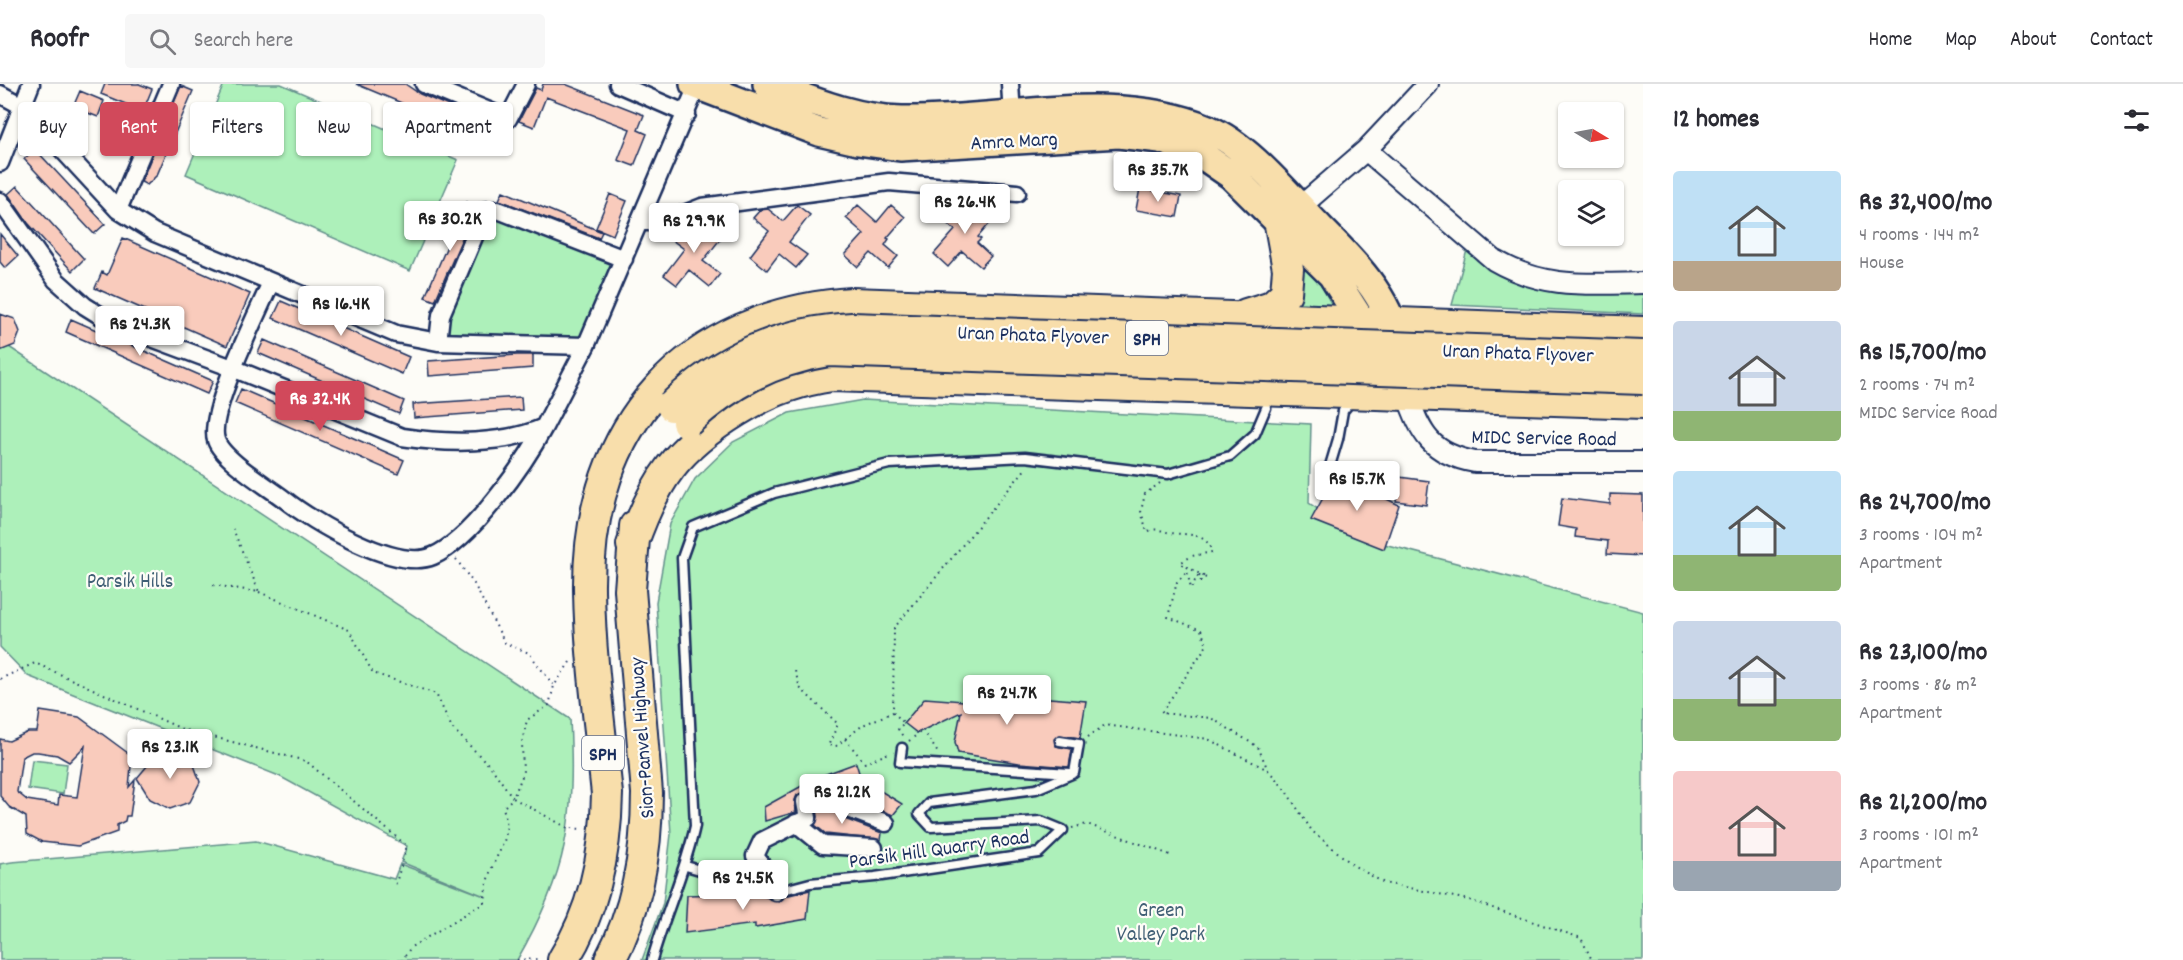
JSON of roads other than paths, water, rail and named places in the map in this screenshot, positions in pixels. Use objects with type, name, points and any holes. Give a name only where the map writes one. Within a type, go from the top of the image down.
[{"type":"highway","name":"Amra Marg","points":[[696,84],[819,132],[900,147],[1119,134],[1160,139],[1198,153],[1351,259],[1394,323],[1381,394]]},
{"type":"highway","name":"Amra Marg","points":[[767,84],[861,116],[901,120],[1120,109],[1167,115],[1210,129],[1246,154],[1332,275],[1362,322],[1381,394]]},
{"type":"highway","points":[[1235,317],[1272,306],[1286,293],[1290,216]]},
{"type":"highway","points":[[1351,259],[1378,289],[1397,303],[1442,325]]},
{"type":"highway","points":[[593,538],[596,510],[613,460],[625,436],[656,389],[696,353],[744,326],[797,309],[852,303],[1643,332]]},
{"type":"highway","name":"Uran Phata Flyover","points":[[632,545],[636,522],[652,479],[673,439],[679,414],[709,373],[753,349],[802,333],[852,328],[1643,356]]},
{"type":"highway","name":"Uran Phata Flyover","points":[[593,538],[605,501],[622,466],[653,423],[679,414],[762,369],[784,361],[829,351],[1643,379]]},
{"type":"highway","points":[[632,545],[658,483],[698,436],[753,401],[811,379],[852,374],[1264,392],[1643,403]]},
{"type":"highway","name":"Sion-Panvel Highway","points":[[563,960],[590,906],[598,879],[607,823],[607,794],[589,591],[593,538]]},
{"type":"highway","name":"Sion-Panvel Highway","points":[[610,960],[628,920],[637,889],[647,825],[647,793],[630,590],[632,545]]},
{"type":"street","points":[[24,102],[31,84]]},
{"type":"street","points":[[118,210],[171,84]]},
{"type":"street","points":[[424,84],[508,119],[526,84]]},
{"type":"street","points":[[618,84],[687,114]]},
{"type":"street","points":[[271,282],[218,405],[216,440],[225,453],[299,511],[350,541],[410,560],[433,557],[468,532],[530,453],[586,346],[687,114],[696,84]]},
{"type":"street","points":[[1010,84],[1012,115]]},
{"type":"street","points":[[1290,216],[1366,150],[1428,84]]},
{"type":"street","points":[[0,94],[18,104]]},
{"type":"street","points":[[0,163],[18,116]]},
{"type":"street","points":[[1366,150],[1494,260],[1510,269],[1561,284],[1643,283]]},
{"type":"street","points":[[68,156],[118,210],[155,234],[396,334],[438,342],[586,346]]},
{"type":"street","points":[[640,222],[663,222],[702,207],[889,182],[1017,193]]},
{"type":"street","points":[[0,201],[56,280],[85,306],[114,324],[234,369],[402,437],[424,441],[508,438],[544,427]]},
{"type":"street","points":[[438,342],[441,315],[485,211],[489,209],[498,210],[624,259]]},
{"type":"street","points":[[1381,394],[1417,423]]},
{"type":"street","name":"MIDC Service Road","points":[[1381,394],[1417,423],[1437,449],[1450,456],[1475,462],[1643,462]]},
{"type":"street","points":[[776,892],[772,879],[754,856],[762,841],[808,818],[805,802],[835,787],[846,808],[886,823]]},
{"type":"street","points":[[796,823],[823,845],[874,848]]},
{"type":"lane","points":[[1324,486],[1338,439],[1343,411],[1381,394]]},
{"type":"lane","points":[[652,960],[675,886],[686,866],[695,826],[682,558],[693,527],[774,492],[889,464],[1034,458],[1168,474],[1230,456],[1255,434],[1266,408]]},
{"type":"lane","points":[[902,748],[900,762],[1074,773],[1079,744],[1060,741]]},
{"type":"lane","name":"Parsik Hill Quarry Road","points":[[776,892],[810,883],[875,877],[1039,853],[1064,830],[1041,821],[931,827],[919,814],[929,803],[1036,789],[1074,773]]},
{"type":"lane","points":[[686,866],[776,892]]},
{"type":"park label","name":"Parsik Hills","points":[[130,580]]},
{"type":"park label","name":"Green Valley Park","points":[[1161,921]]}]
